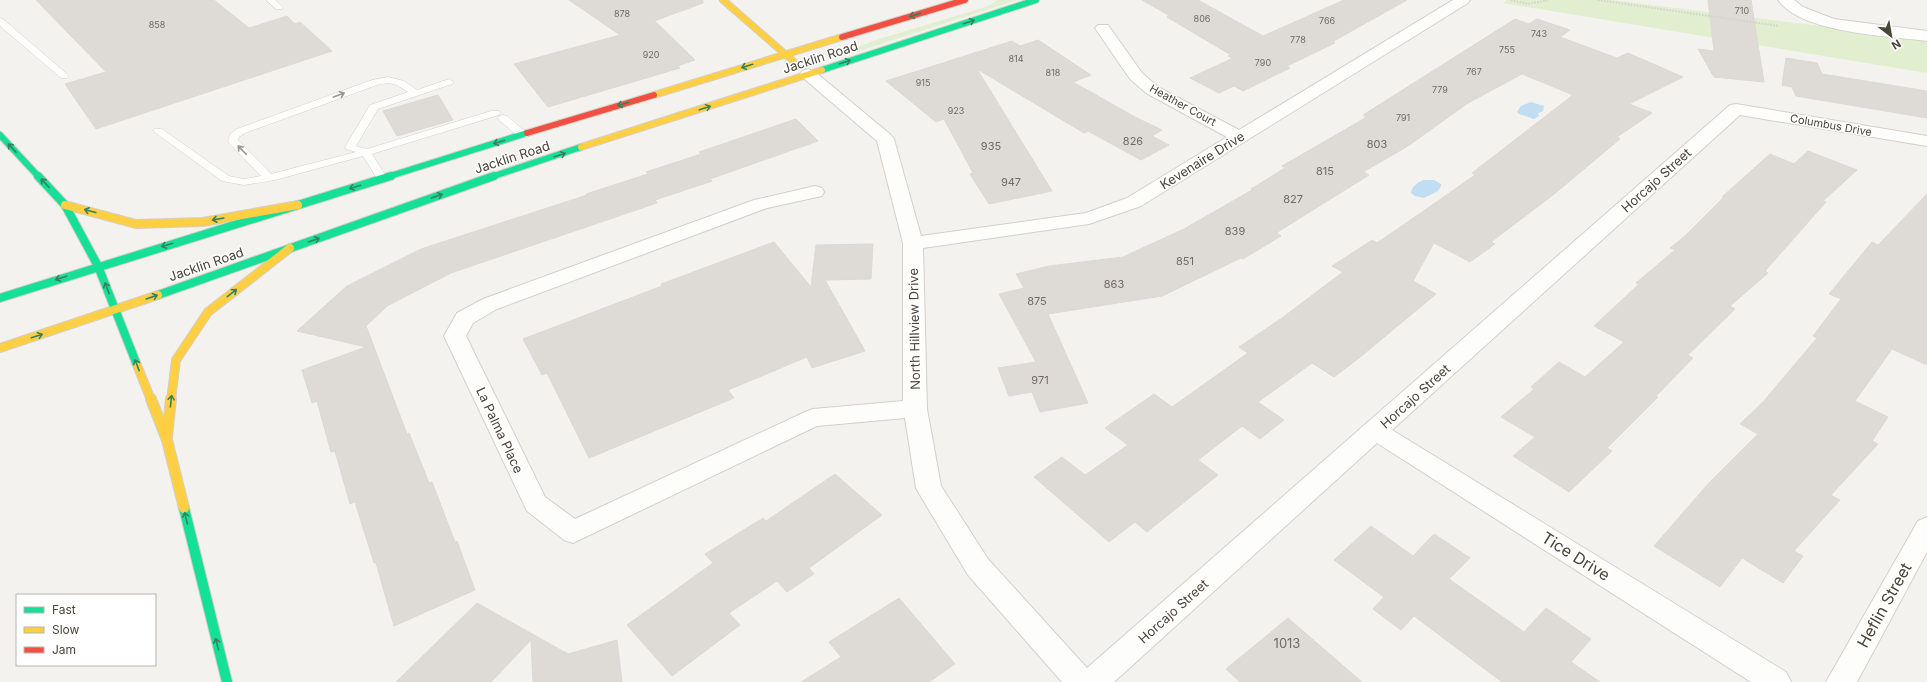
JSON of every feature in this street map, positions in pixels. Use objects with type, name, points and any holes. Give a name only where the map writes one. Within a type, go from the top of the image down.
[{"type":"main road","name":"North Hillview Drive","points":[[724,0],[808,74]]},
{"type":"main road","name":"Jacklin Road","points":[[0,298],[98,266],[523,134],[965,0]]},
{"type":"main road","name":"Jacklin Road","points":[[0,348],[115,310],[487,178],[1036,0]]},
{"type":"main road","points":[[0,135],[65,204],[98,266],[166,440],[227,682]]},
{"type":"main road","points":[[65,204],[136,224],[203,222],[298,205]]},
{"type":"main road","points":[[166,440],[176,360],[208,312],[290,248]]},
{"type":"street","name":"Kevenaire Drive","points":[[913,243],[1089,218],[1134,202],[1463,0]]},
{"type":"street","points":[[1785,0],[1792,8],[1803,15],[1819,20],[1927,36]]},
{"type":"street","name":"Heather Court","points":[[1103,28],[1136,76],[1152,90],[1240,137]]},
{"type":"street","name":"North Hillview Drive","points":[[808,74],[885,139],[913,243],[915,409],[929,488],[978,567],[1081,682]]},
{"type":"street","name":"Columbus Drive","points":[[1736,109],[1927,141]]},
{"type":"street","name":"Horcajo Street","points":[[1093,682],[1736,109]]},
{"type":"street","name":"La Palma Place","points":[[815,192],[761,204],[490,304],[465,318],[455,336],[536,504],[573,532],[812,418],[915,409]]},
{"type":"street","name":"Tice Drive","points":[[1376,431],[1776,682]]},
{"type":"street","name":"Heflin Street","points":[[1840,682],[1927,528]]},
{"type":"lane","points":[[270,0],[279,7]]},
{"type":"lane","points":[[0,21],[64,76]]},
{"type":"lane","points":[[269,178],[233,141],[234,136],[241,132],[375,82],[391,79],[400,81],[415,93]]},
{"type":"lane","points":[[382,178],[366,152],[350,147],[374,107],[450,82]]},
{"type":"lane","points":[[158,131],[226,179],[244,182],[269,178],[499,115],[523,134]]},
{"type":"path","points":[[1511,0],[1528,4],[1549,0]]},
{"type":"path","points":[[1598,0],[1781,26]]},
{"type":"green space","points":[[998,0],[1017,0],[838,58],[839,54],[879,39],[986,7]]},
{"type":"green space","points":[[1507,0],[1612,0],[1820,26],[1927,42],[1927,73],[1503,3]]},
{"type":"water","points":[[1531,102],[1544,106],[1543,111],[1538,113],[1539,116],[1534,119],[1517,112],[1521,106]]},
{"type":"water","points":[[1423,180],[1434,180],[1441,184],[1441,186],[1438,191],[1424,198],[1415,196],[1411,193],[1412,188]]},
{"type":"building","points":[[36,0],[214,0],[249,28],[287,16],[295,24],[300,22],[332,51],[96,129],[65,84],[106,72]]},
{"type":"building","points":[[569,0],[703,0],[703,3],[654,21],[695,60],[677,66],[680,68],[548,107],[514,64],[620,35]]},
{"type":"building","points":[[1142,0],[1198,0],[1263,36],[1344,0],[1407,0],[1332,42],[1335,43],[1287,66],[1290,68],[1243,91],[1234,86],[1219,93],[1190,78],[1233,58],[1228,56],[1231,55],[1167,17],[1170,16]]},
{"type":"building","points":[[1708,0],[1751,0],[1764,82],[1714,77],[1698,49],[1714,51]]},
{"type":"building","points":[[1515,19],[1529,24],[1537,19],[1570,30],[1560,37],[1617,58],[1628,53],[1683,77],[1629,104],[1652,113],[1617,137],[1620,139],[1553,195],[1491,242],[1495,244],[1470,262],[1434,243],[1413,281],[1436,294],[1334,377],[1312,363],[1258,402],[1284,420],[1260,439],[1242,426],[1198,460],[1218,475],[1147,532],[1135,522],[1109,542],[1034,477],[1062,457],[1085,475],[1128,445],[1105,428],[1154,394],[1172,407],[1248,353],[1239,347],[1282,318],[1343,272],[1332,266],[1372,240],[1377,243],[1475,175],[1472,173],[1573,95],[1522,74],[1468,103],[1408,146],[1363,172],[1369,175],[1276,233],[1281,236],[1243,259],[1241,258],[1162,296],[1048,314],[1088,403],[1040,412],[1032,392],[1009,396],[998,368],[1036,362],[999,294],[1024,288],[1016,274],[1049,266],[1123,257],[1184,229],[1252,190],[1251,189],[1285,168],[1282,166],[1367,117],[1363,115]]},
{"type":"building","points":[[1038,40],[1091,75],[1073,82],[1135,117],[1162,130],[1152,136],[1169,145],[1141,160],[1088,131],[1084,133],[977,69],[1052,191],[989,204],[970,174],[973,173],[944,119],[936,122],[886,81],[1012,41],[1020,46]]},
{"type":"building","points":[[1786,58],[1817,63],[1822,74],[1927,91],[1927,118],[1796,96],[1792,87],[1782,85]]},
{"type":"building","points":[[438,95],[453,120],[397,136],[383,111]]},
{"type":"building","points":[[796,119],[818,141],[710,179],[712,181],[655,200],[657,203],[451,273],[387,306],[366,326],[407,434],[409,433],[429,483],[432,482],[455,542],[457,541],[475,590],[394,626],[376,563],[374,563],[355,502],[350,504],[335,451],[331,452],[317,401],[312,403],[302,370],[366,347],[297,331],[347,286],[421,249],[648,174],[646,172],[701,154],[699,152]]},
{"type":"building","points":[[1808,151],[1857,170],[1823,201],[1826,202],[1765,271],[1768,273],[1730,306],[1735,309],[1688,355],[1693,358],[1656,396],[1658,397],[1607,448],[1612,451],[1569,492],[1513,456],[1535,437],[1501,417],[1534,389],[1531,387],[1559,362],[1585,377],[1624,342],[1594,326],[1639,284],[1636,283],[1675,250],[1670,248],[1685,236],[1724,197],[1722,197],[1770,154],[1794,164]]},
{"type":"building","points":[[1927,194],[1927,365],[1892,349],[1855,401],[1888,417],[1872,441],[1878,444],[1831,495],[1840,500],[1794,551],[1803,556],[1783,583],[1742,558],[1720,587],[1654,546],[1708,484],[1758,434],[1740,424],[1763,402],[1817,338],[1813,336],[1841,299],[1829,294],[1872,242],[1878,245]]},
{"type":"building","points":[[774,242],[811,287],[816,245],[873,244],[871,279],[825,280],[865,351],[812,368],[807,357],[728,390],[734,398],[589,458],[547,373],[542,375],[523,339],[662,286],[661,284]]},
{"type":"building","points":[[835,474],[882,515],[809,568],[814,574],[787,592],[777,581],[729,613],[740,625],[672,676],[627,625],[713,563],[705,554],[763,518],[766,521]]},
{"type":"building","points":[[1371,526],[1413,556],[1434,534],[1470,558],[1449,579],[1524,632],[1546,608],[1591,639],[1571,662],[1600,682],[1502,682],[1414,616],[1401,630],[1373,609],[1384,597],[1334,560]]},
{"type":"building","points":[[899,598],[955,664],[929,682],[801,682],[841,657],[829,642]]},
{"type":"building","points":[[477,603],[568,654],[617,640],[622,682],[533,682],[531,640],[491,682],[396,682]]},
{"type":"building","points":[[1288,618],[1362,682],[1240,682],[1226,669]]},
{"type":"traffic: fast","points":[[822,70],[1036,0]]},
{"type":"traffic: fast","points":[[0,298],[527,133]]},
{"type":"traffic: fast","points":[[0,135],[65,205],[98,266],[137,365]]},
{"type":"traffic: fast","points":[[158,295],[487,178],[581,147]]},
{"type":"traffic: fast","points":[[184,508],[227,682]]},
{"type":"traffic: slow","points":[[723,0],[793,61]]},
{"type":"traffic: slow","points":[[654,95],[842,37]]},
{"type":"traffic: slow","points":[[581,147],[822,70]]},
{"type":"traffic: slow","points":[[65,205],[136,224],[203,222],[298,205]]},
{"type":"traffic: slow","points":[[167,437],[176,360],[208,312],[290,248]]},
{"type":"traffic: slow","points":[[0,348],[158,295]]},
{"type":"traffic: slow","points":[[137,365],[167,440],[184,508]]},
{"type":"traffic: jam","points":[[842,37],[965,0]]},
{"type":"traffic: jam","points":[[527,133],[654,95]]}]
